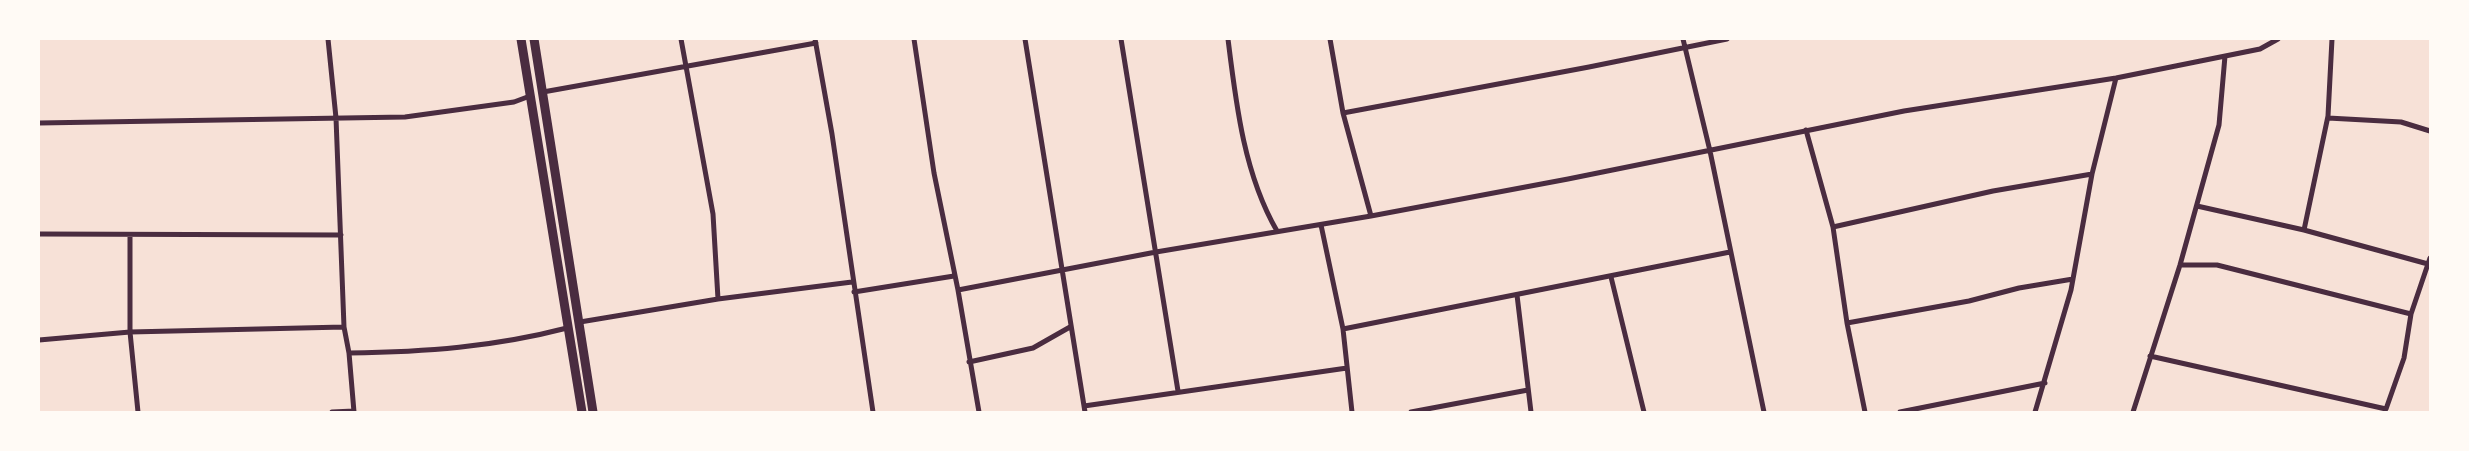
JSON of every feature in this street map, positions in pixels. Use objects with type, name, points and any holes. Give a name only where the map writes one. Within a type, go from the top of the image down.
[{"type":"highway","points":[[521,39],[582,412]]},
{"type":"highway","points":[[534,39],[593,412]]},
{"type":"street","points":[[328,39],[336,118],[344,327],[349,353],[354,411],[332,412]]},
{"type":"street","points":[[681,39],[684,67],[703,152],[713,214],[718,299]]},
{"type":"street","points":[[914,39],[934,173],[958,290],[979,412]]},
{"type":"street","points":[[1025,39],[1084,409],[1178,392],[1347,368]]},
{"type":"street","points":[[1121,39],[1124,72],[1178,392]]},
{"type":"street","points":[[1228,39],[1235,98],[1255,181],[1263,207],[1277,231]]},
{"type":"street","points":[[1330,39],[1343,113],[1371,216]]},
{"type":"street","points":[[1683,39],[1710,151],[1764,412]]},
{"type":"street","points":[[1343,113],[1727,39]]},
{"type":"street","points":[[958,290],[1156,252],[1371,216],[1710,151],[1806,130],[2011,93],[2116,78],[2260,49],[2278,39]]},
{"type":"street","points":[[2304,230],[2328,118],[2332,39]]},
{"type":"street","points":[[543,92],[816,41],[873,412]]},
{"type":"street","points":[[2133,412],[2180,265],[2219,125],[2226,56]]},
{"type":"street","points":[[2035,412],[2073,279],[2092,174],[2116,78]]},
{"type":"street","points":[[39,123],[405,117],[514,102],[530,96]]},
{"type":"street","points":[[2328,118],[2401,122],[2430,131]]},
{"type":"street","points":[[1806,130],[1833,227],[1847,323],[1865,412]]},
{"type":"street","points":[[1833,227],[1993,191],[2092,174]]},
{"type":"street","points":[[2150,356],[2386,411],[2404,358],[2411,314],[2429,261],[2197,206]]},
{"type":"street","points":[[1321,225],[1343,330],[1352,412]]},
{"type":"street","points":[[39,234],[341,235]]},
{"type":"street","points":[[130,235],[130,332],[138,412]]},
{"type":"street","points":[[1343,330],[1730,252]]},
{"type":"street","points":[[2180,265],[2217,265],[2411,314]]},
{"type":"street","points":[[854,292],[954,276]]},
{"type":"street","points":[[1611,277],[1644,412]]},
{"type":"street","points":[[1847,323],[2073,279]]},
{"type":"street","points":[[580,322],[718,299],[852,282]]},
{"type":"street","points":[[1517,295],[1531,412]]},
{"type":"street","points":[[39,340],[130,332],[344,327]]},
{"type":"street","points":[[969,362],[1033,348],[1070,327]]},
{"type":"street","points":[[349,353],[423,352],[526,339],[567,328]]},
{"type":"street","points":[[1900,412],[2045,382]]},
{"type":"street","points":[[1411,412],[1528,390]]}]
